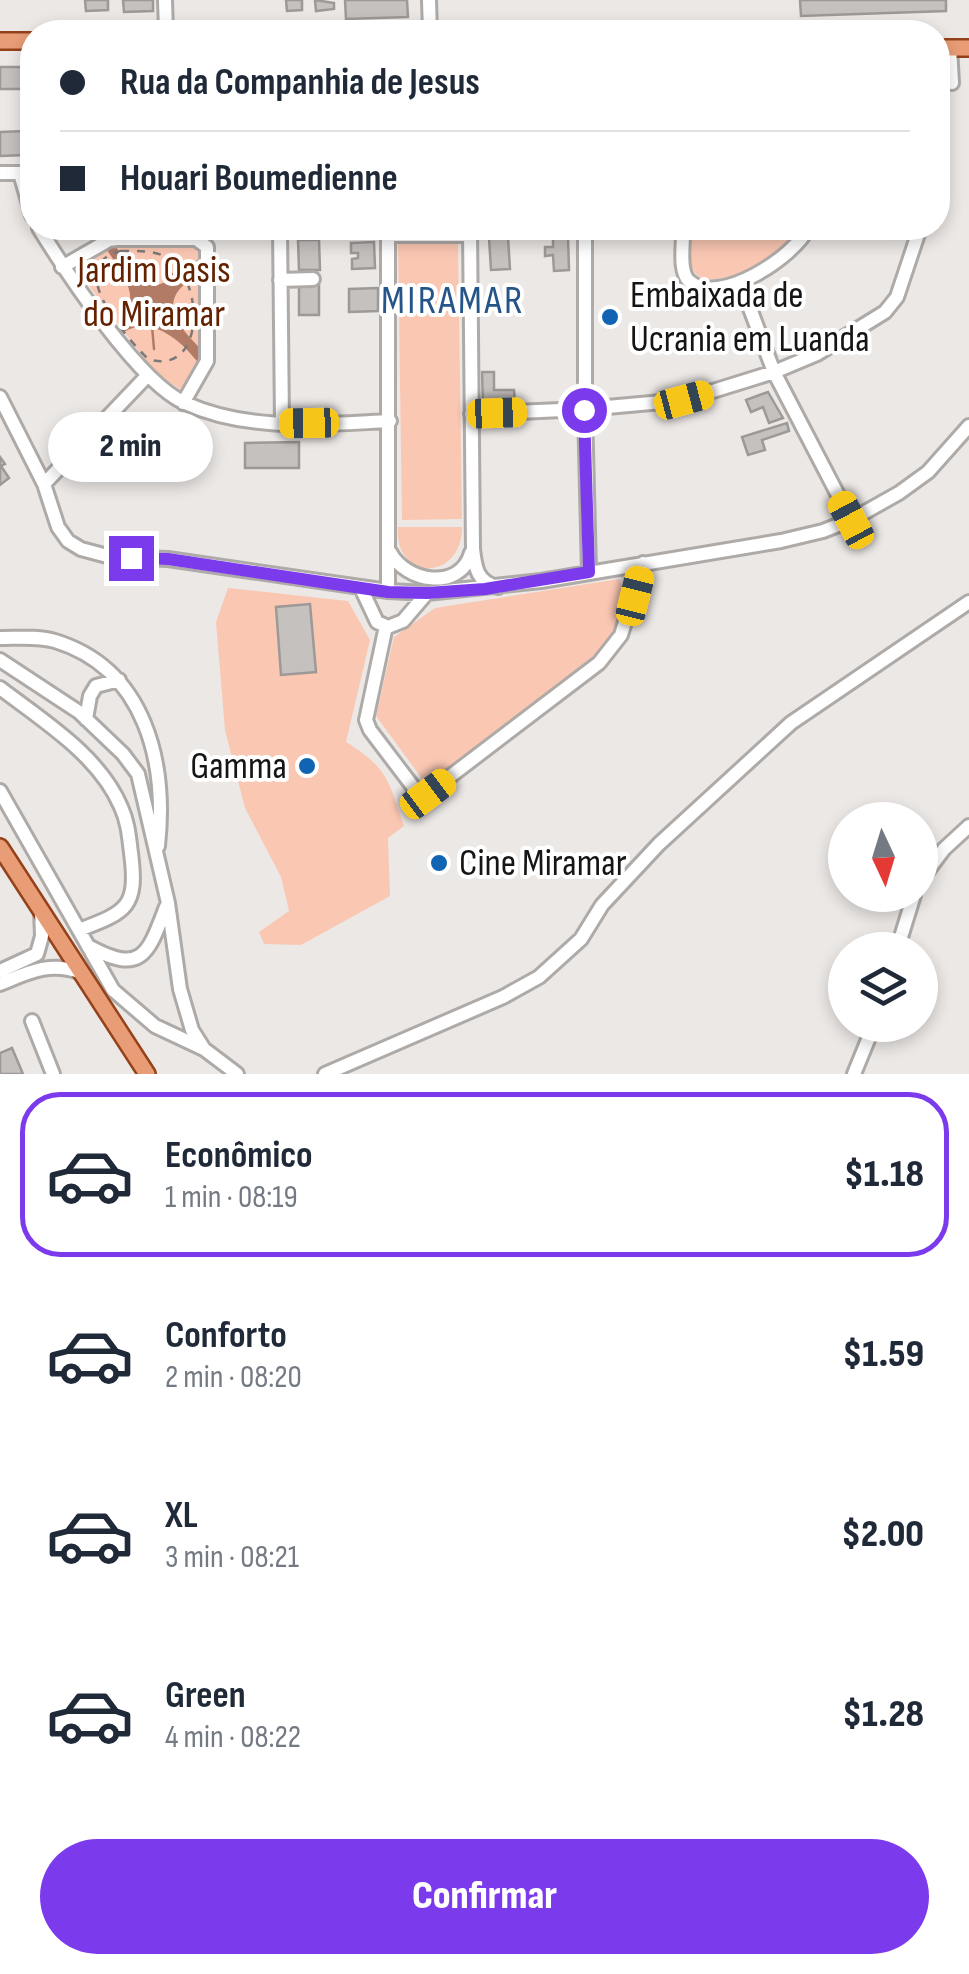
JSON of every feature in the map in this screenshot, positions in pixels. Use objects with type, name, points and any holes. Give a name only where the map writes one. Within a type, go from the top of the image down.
[{"type":"main road","points":[[0,847],[147,1074]]},
{"type":"street","points":[[950,75],[952,83]]},
{"type":"street","points":[[46,240],[62,267],[147,376],[182,402],[232,418],[282,424],[390,421]]},
{"type":"street","points":[[62,267],[109,240]]},
{"type":"street","points":[[182,402],[207,361],[207,247],[196,240]]},
{"type":"street","points":[[280,240],[282,424]]},
{"type":"street","points":[[388,240],[388,592]]},
{"type":"street","points":[[470,240],[473,549],[476,571],[484,581],[501,587]]},
{"type":"street","points":[[585,240],[584,410],[589,572]]},
{"type":"street","points":[[684,240],[684,273],[690,282],[701,287],[740,282],[770,267],[801,240]]},
{"type":"street","points":[[471,414],[584,410],[684,400],[774,372],[817,354],[885,312],[897,297],[916,240]]},
{"type":"street","points":[[280,280],[313,279]]},
{"type":"street","points":[[740,282],[774,372],[851,520]]},
{"type":"street","points":[[44,484],[147,376]]},
{"type":"street","points":[[0,397],[44,484],[58,527],[81,549],[111,557],[168,559],[388,592],[501,587],[781,541],[851,520],[899,494],[928,472],[969,426]]},
{"type":"street","points":[[388,550],[407,573],[434,578],[458,572],[468,563],[473,549]]},
{"type":"street","points":[[386,626],[366,720],[417,792],[428,794],[599,663],[621,635],[643,563]]},
{"type":"street","points":[[361,588],[373,616],[386,626],[404,621],[427,593]]},
{"type":"street","points":[[325,1074],[503,997],[539,977],[581,939],[602,905],[659,844],[791,723],[969,602]]},
{"type":"street","points":[[0,638],[54,640],[92,659],[119,680],[147,730],[160,782],[162,808],[156,859]]},
{"type":"street","points":[[0,660],[38,682],[86,718],[138,774],[168,903],[186,1010],[204,1049]]},
{"type":"street","points":[[86,718],[96,686],[119,680]]},
{"type":"street","points":[[0,688],[87,758],[110,786],[126,822],[134,874],[128,906],[117,916],[79,930]]},
{"type":"street","points":[[0,791],[113,990],[155,1026],[204,1049],[237,1074]]},
{"type":"street","points":[[938,858],[969,826]]},
{"type":"street","points":[[88,946],[113,960],[142,956],[168,903]]},
{"type":"street","points":[[0,972],[37,954],[42,936],[41,910]]},
{"type":"street","points":[[0,984],[56,966],[79,972]]},
{"type":"street","points":[[32,1021],[54,1074]]},
{"type":"street","points":[[854,1074],[867,1042]]},
{"type":"path","points":[[122,251],[155,252],[174,262],[187,283],[191,339],[186,350],[175,361],[156,362],[143,354],[98,290],[97,265],[108,255],[122,251]]},
{"type":"green space","points":[[691,240],[789,240],[764,262],[718,279],[698,275],[692,268]]},
{"type":"green space","name":"Jardim Oasis do Miramar","points":[[117,242],[201,247],[203,365],[185,392],[156,374],[74,266]]},
{"type":"green space","points":[[458,243],[462,519],[402,520],[398,244]]},
{"type":"green space","points":[[398,527],[462,527],[459,545],[451,558],[441,566],[428,568],[416,566],[406,558]]},
{"type":"green space","points":[[619,579],[631,602],[615,633],[584,670],[426,784],[376,716],[394,637],[435,608]]},
{"type":"green space","name":"Gamma","points":[[228,588],[348,601],[370,640],[346,742],[379,768],[404,826],[388,838],[390,896],[301,945],[264,944],[259,932],[289,911],[281,877],[245,808],[225,730],[216,622]]},
{"type":"shaded area","points":[[115,246],[139,278],[155,286],[176,278],[202,256],[202,273],[178,291],[174,301],[177,320],[203,351],[199,364],[166,333],[145,327],[124,332],[119,325],[130,306],[130,296],[125,278],[107,250]]},
{"type":"building","points":[[85,0],[108,0],[108,10],[86,11]]},
{"type":"building","points":[[123,0],[153,0],[153,11],[124,12]]},
{"type":"building","points":[[286,0],[302,0],[302,10],[287,11]]},
{"type":"building","points":[[315,0],[334,3],[334,9],[316,11]]},
{"type":"building","points":[[345,0],[407,0],[408,17],[346,19]]},
{"type":"building","points":[[800,0],[946,0],[946,11],[801,16]]},
{"type":"building","points":[[0,67],[20,67],[20,89],[0,89]]},
{"type":"building","points":[[20,131],[20,155],[0,156],[0,132]]},
{"type":"building","points":[[298,240],[319,240],[320,270],[299,270]]},
{"type":"building","points":[[489,240],[508,240],[510,269],[491,270]]},
{"type":"building","points":[[553,240],[568,240],[569,270],[554,271],[553,255],[545,256],[545,247],[553,247]]},
{"type":"building","points":[[374,242],[375,268],[352,269],[352,259],[358,258],[358,253],[351,253],[351,243]]},
{"type":"building","points":[[299,285],[319,285],[319,315],[299,315]]},
{"type":"building","points":[[378,288],[378,311],[349,312],[349,289]]},
{"type":"building","points":[[482,372],[494,372],[494,390],[514,390],[515,403],[483,404]]},
{"type":"building","points":[[768,392],[783,418],[769,423],[763,407],[751,412],[746,400]]},
{"type":"building","points":[[787,423],[789,431],[762,440],[765,450],[748,455],[742,437]]},
{"type":"building","points":[[299,442],[299,468],[245,468],[245,443]]},
{"type":"building","points":[[0,457],[9,478],[0,485]]},
{"type":"building","points":[[310,604],[316,672],[281,675],[276,607]]},
{"type":"building","points":[[12,1048],[23,1074],[0,1074],[0,1053]]},
{"type":"waterway","points":[[165,286],[172,274]]},
{"type":"waterway","points":[[171,314],[189,318]]},
{"type":"waterway","points":[[152,326],[154,349]]},
{"type":"place","name":"Embaixada de Ucrania em Luanda","points":[[610,317]]},
{"type":"place","name":"Gamma","points":[[307,766]]},
{"type":"place","name":"Cine Miramar","points":[[439,863]]},
{"type":"district","name":"MIRAMAR","points":[[453,301]]},
{"type":"route","points":[[131,558],[168,559],[388,592],[485,589],[589,572],[584,410]]}]
